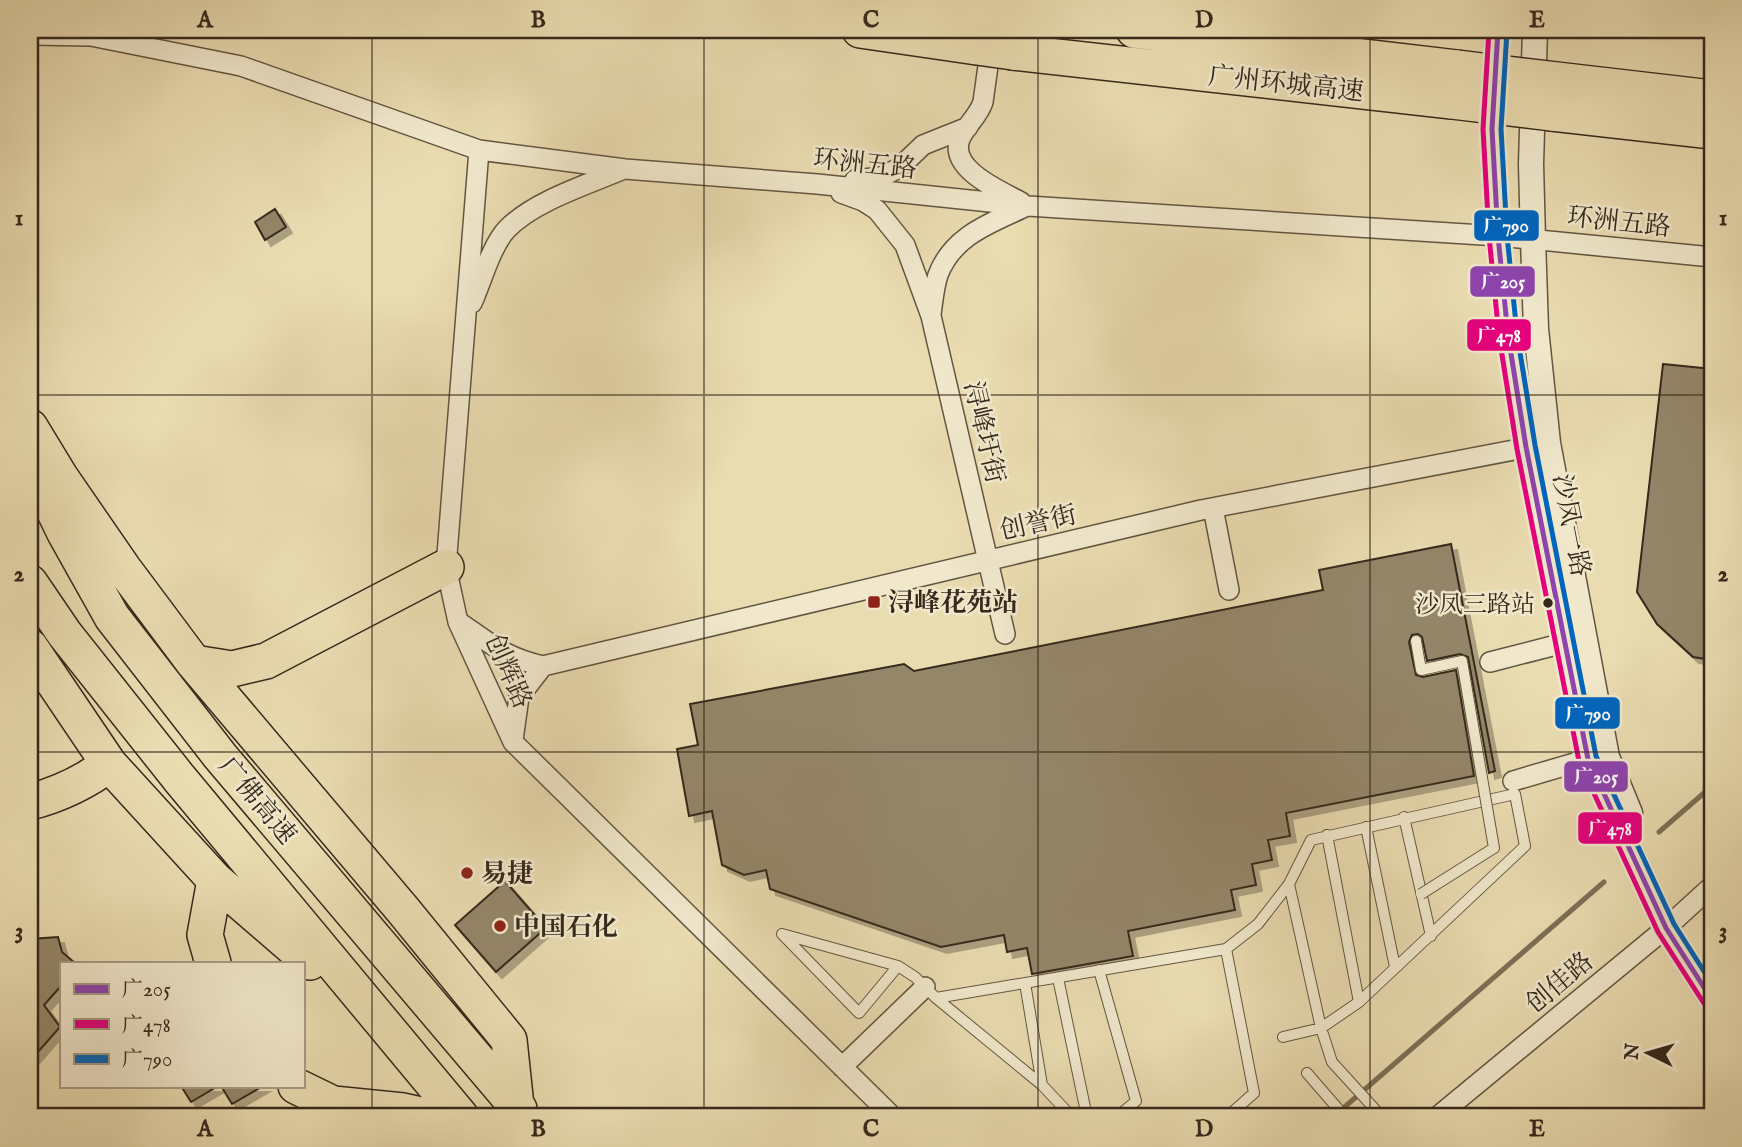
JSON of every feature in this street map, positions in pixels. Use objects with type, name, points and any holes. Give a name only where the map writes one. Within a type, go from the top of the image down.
[{"type":"highway","name":"广州环城高速","points":[[860,30],[1555,96],[1712,97]]},
{"type":"highway","name":"广州环城高速","points":[[1134,30],[1455,85]]},
{"type":"highway","name":"广州环城高速","points":[[1555,96],[1712,131]]},
{"type":"highway","points":[[30,427],[92,523],[194,663],[509,1040],[521,1112]]},
{"type":"highway","name":"广佛高速","points":[[30,457],[36,477],[113,617],[220,756],[521,1112]]},
{"type":"highway","points":[[194,663],[232,669],[265,661],[446,567]]},
{"type":"highway","name":"广佛高速","points":[[30,583],[64,633],[179,778],[461,1117]]},
{"type":"highway","points":[[30,647],[109,764],[215,880],[387,1030]]},
{"type":"highway","points":[[30,802],[85,782],[109,764]]},
{"type":"highway","points":[[213,962],[205,935],[215,880]]},
{"type":"highway","points":[[300,1088],[333,1104],[403,1111],[430,1117]]},
{"type":"street","name":"沙凤一路","points":[[1498,30],[1492,129],[1507,335],[1537,445],[1607,757],[1670,924],[1712,972]]},
{"type":"street","name":"沙凤一路","points":[[1535,30],[1531,164],[1537,445],[1564,643],[1588,759],[1670,924],[1712,1000]]},
{"type":"street","name":"环洲五路","points":[[30,35],[91,36],[241,66],[479,150],[625,169],[817,184],[1028,206],[1498,236],[1712,257]]},
{"type":"street","points":[[994,43],[983,102],[960,140],[958,149],[964,166],[979,178],[1028,206]]},
{"type":"street","points":[[817,184],[881,177],[899,168],[923,145],[968,127]]},
{"type":"street","name":"创辉路","points":[[479,150],[446,567],[458,622],[513,743]]},
{"type":"street","points":[[466,317],[494,250],[507,230],[546,203],[625,169]]},
{"type":"street","name":"浔峰圩街","points":[[817,184],[863,201],[877,210],[905,245],[930,316],[1005,634]]},
{"type":"street","points":[[930,316],[937,278],[961,240],[981,227],[1028,206]]},
{"type":"street","name":"创誉街","points":[[543,666],[1213,508],[1537,445]]},
{"type":"street","points":[[1213,508],[1228,590]]},
{"type":"street","points":[[458,622],[502,653],[543,666],[519,697],[513,743],[893,1117]]},
{"type":"street","points":[[1490,662],[1564,643]]},
{"type":"street","points":[[1513,780],[1588,759]]},
{"type":"street","name":"创佳路","points":[[1437,1117],[1712,886]]},
{"type":"street","points":[[842,1067],[930,993]]},
{"type":"lane","points":[[1416,641],[1421,670],[1462,661],[1494,848],[1421,894]]},
{"type":"lane","points":[[930,993],[1058,978],[1226,948],[1258,924],[1289,884],[1311,840],[1515,794],[1525,846],[1359,1002],[1321,1028],[1283,1037]]},
{"type":"lane","points":[[1404,817],[1432,936]]},
{"type":"lane","points":[[1366,827],[1395,967]]},
{"type":"lane","points":[[1327,835],[1359,1002]]},
{"type":"lane","points":[[1289,884],[1321,1028],[1332,1062],[1382,1117]]},
{"type":"lane","points":[[898,966],[859,1013],[782,934],[898,966],[1042,1085],[1072,1117]]},
{"type":"lane","points":[[1226,948],[1254,1093],[1227,1117]]},
{"type":"lane","points":[[1099,970],[1136,1101],[1117,1117]]},
{"type":"lane","points":[[1058,978],[1087,1117]]},
{"type":"lane","points":[[1025,983],[1042,1085]]},
{"type":"lane","points":[[1307,1073],[1345,1117]]},
{"type":"building","points":[[275,209],[286,227],[265,240],[255,222]]},
{"type":"building","points":[[1663,364],[1712,369],[1712,660],[1693,657],[1657,624],[1637,592]]},
{"type":"building","points":[[1451,544],[1495,771],[1489,773],[1468,657],[1460,654],[1427,661],[1422,637],[1418,634],[1412,635],[1409,642],[1416,675],[1423,677],[1456,670],[1474,776],[1286,813],[1290,836],[1268,840],[1272,860],[1252,864],[1256,885],[1231,890],[1235,910],[1128,931],[1133,956],[1032,974],[1027,948],[1007,952],[1004,935],[941,947],[770,889],[766,870],[744,875],[722,865],[712,811],[689,816],[677,749],[698,745],[690,704],[904,664],[914,671],[1323,590],[1319,570]]},
{"type":"building","name":"中国石化","points":[[505,881],[546,928],[496,972],[455,925]]},
{"type":"building","points":[[58,937],[62,952],[74,962],[60,962],[60,987],[44,1005],[60,1027],[30,1061],[30,939]]},
{"type":"building","points":[[182,1088],[215,1088],[191,1102]]},
{"type":"building","points":[[222,1088],[260,1088],[232,1104]]},
{"type":"waterway","points":[[1659,832],[1712,786]]},
{"type":"waterway","points":[[1333,1117],[1604,882]]},
{"type":"transit line","name":"广478","points":[[1489,30],[1483,129],[1489,236],[1499,336],[1517,449],[1579,761],[1658,932],[1705,1005]]},
{"type":"transit line","name":"广205","points":[[1498,30],[1492,129],[1498,236],[1508,335],[1526,447],[1588,759],[1666,928],[1712,1000]]},
{"type":"transit line","name":"广790","points":[[1507,31],[1501,129],[1507,235],[1517,334],[1535,445],[1596,756],[1674,924],[1712,984]]},
{"type":"place","name":"浔峰花苑站","points":[[874,602]]},
{"type":"place","name":"沙凤三路站","points":[[1548,603]]},
{"type":"place","name":"易捷","points":[[467,873]]},
{"type":"place","name":"中国石化","points":[[500,926]]}]
